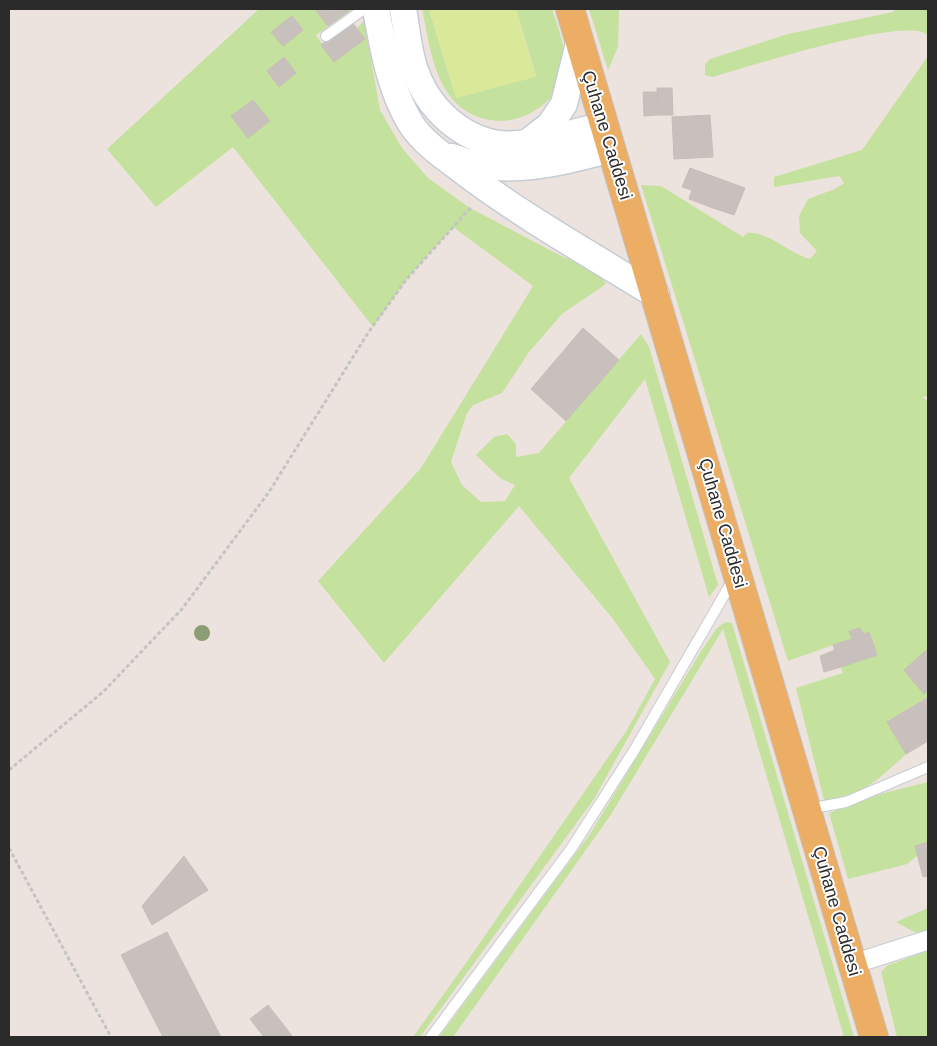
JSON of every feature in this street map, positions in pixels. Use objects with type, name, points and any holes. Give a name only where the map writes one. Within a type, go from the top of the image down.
[{"type":"main road","points":[[376,9],[391,78],[400,104],[413,126],[436,150],[487,188],[656,295]]},
{"type":"main road","points":[[403,9],[415,72],[424,92],[436,109],[453,125],[487,142],[516,144],[608,137]]},
{"type":"main road","name":"Çuhane Caddesi","points":[[570,9],[874,1037]]},
{"type":"main road","points":[[528,143],[550,125],[564,104],[579,43]]},
{"type":"main road","points":[[436,150],[470,164],[511,167],[560,163],[608,137]]},
{"type":"street","points":[[853,964],[928,940]]},
{"type":"lane","points":[[326,36],[364,9]]},
{"type":"lane","points":[[431,1037],[571,849],[635,749],[737,572]]},
{"type":"lane","points":[[807,809],[846,802],[928,767]]},
{"type":"path","points":[[9,770],[103,692],[182,609],[269,492],[368,333],[406,280],[487,188]]},
{"type":"path","points":[[9,848],[111,1037]]},
{"type":"green space","points":[[259,9],[353,9],[316,35],[334,62],[365,39],[357,28],[364,21],[380,110],[402,148],[428,178],[470,208],[561,256],[598,272],[606,284],[562,314],[529,352],[502,393],[473,405],[467,413],[451,462],[462,485],[481,502],[505,501],[515,485],[500,478],[476,455],[494,437],[507,434],[516,444],[516,457],[539,453],[641,334],[649,347],[718,585],[709,597],[645,379],[569,478],[670,662],[594,799],[420,1037],[413,1037],[627,730],[655,679],[613,619],[519,506],[384,663],[318,581],[421,468],[533,286],[453,227],[406,280],[373,327],[233,147],[156,207],[107,149]]},
{"type":"green space","points":[[422,9],[429,9],[456,98],[536,76],[516,9],[552,9],[565,56],[566,75],[563,85],[540,108],[512,120],[484,119],[470,113],[457,104],[447,92],[437,72]]},
{"type":"green space","points":[[429,9],[516,9],[536,77],[456,98]]},
{"type":"green space","points":[[589,9],[619,9],[618,47],[608,70]]},
{"type":"green space","points":[[896,9],[928,9],[928,35],[914,31],[889,32],[859,37],[790,54],[712,77],[705,75],[705,64],[710,59],[788,34],[893,12]]},
{"type":"green space","points":[[928,56],[928,396],[922,397],[928,401],[928,701],[926,698],[887,722],[906,754],[870,785],[850,794],[824,800],[796,688],[843,673],[833,645],[788,661],[641,185],[661,186],[743,237],[747,233],[763,235],[810,259],[817,251],[800,233],[799,216],[808,199],[835,189],[844,183],[839,176],[774,187],[774,177],[862,150]]},
{"type":"green space","points":[[725,622],[732,623],[854,1037],[844,1037],[723,629],[610,816],[453,1037],[439,1037],[590,834],[700,653],[717,628]]},
{"type":"green space","points":[[928,782],[928,842],[915,846],[917,856],[907,864],[848,879],[829,813],[880,794]]},
{"type":"green space","points":[[928,908],[928,932],[920,935],[896,922]]},
{"type":"green space","points":[[928,951],[928,1037],[897,1037],[881,972],[888,965]]},
{"type":"building","points":[[315,9],[349,9],[350,10],[328,26]]},
{"type":"building","points":[[292,16],[303,30],[283,46],[271,32]]},
{"type":"building","points":[[352,22],[365,39],[334,62],[321,45]]},
{"type":"building","points":[[284,57],[296,73],[279,87],[267,71]]},
{"type":"building","points":[[657,88],[672,88],[673,115],[658,115]]},
{"type":"building","points":[[643,92],[657,92],[658,115],[644,116]]},
{"type":"building","points":[[253,100],[270,121],[248,138],[231,116]]},
{"type":"building","points":[[710,115],[713,157],[674,159],[672,117]]},
{"type":"building","points":[[690,168],[723,180],[713,208],[689,199],[692,190],[682,187]]},
{"type":"building","points":[[723,180],[745,188],[734,215],[713,208]]},
{"type":"building","points":[[583,328],[619,360],[566,421],[531,389]]},
{"type":"building","points":[[860,628],[864,634],[869,632],[877,655],[841,667],[833,645],[852,639],[849,631]]},
{"type":"building","points":[[928,649],[928,690],[924,694],[904,670]]},
{"type":"building","points":[[835,650],[841,667],[824,672],[820,656]]},
{"type":"building","points":[[927,698],[928,741],[906,754],[887,722]]},
{"type":"building","points":[[928,842],[928,876],[923,877],[915,846]]},
{"type":"building","points":[[184,856],[208,890],[152,925],[142,906]]},
{"type":"building","points":[[167,932],[221,1037],[163,1037],[121,955]]},
{"type":"building","points":[[268,1005],[293,1037],[264,1037],[250,1019]]}]
